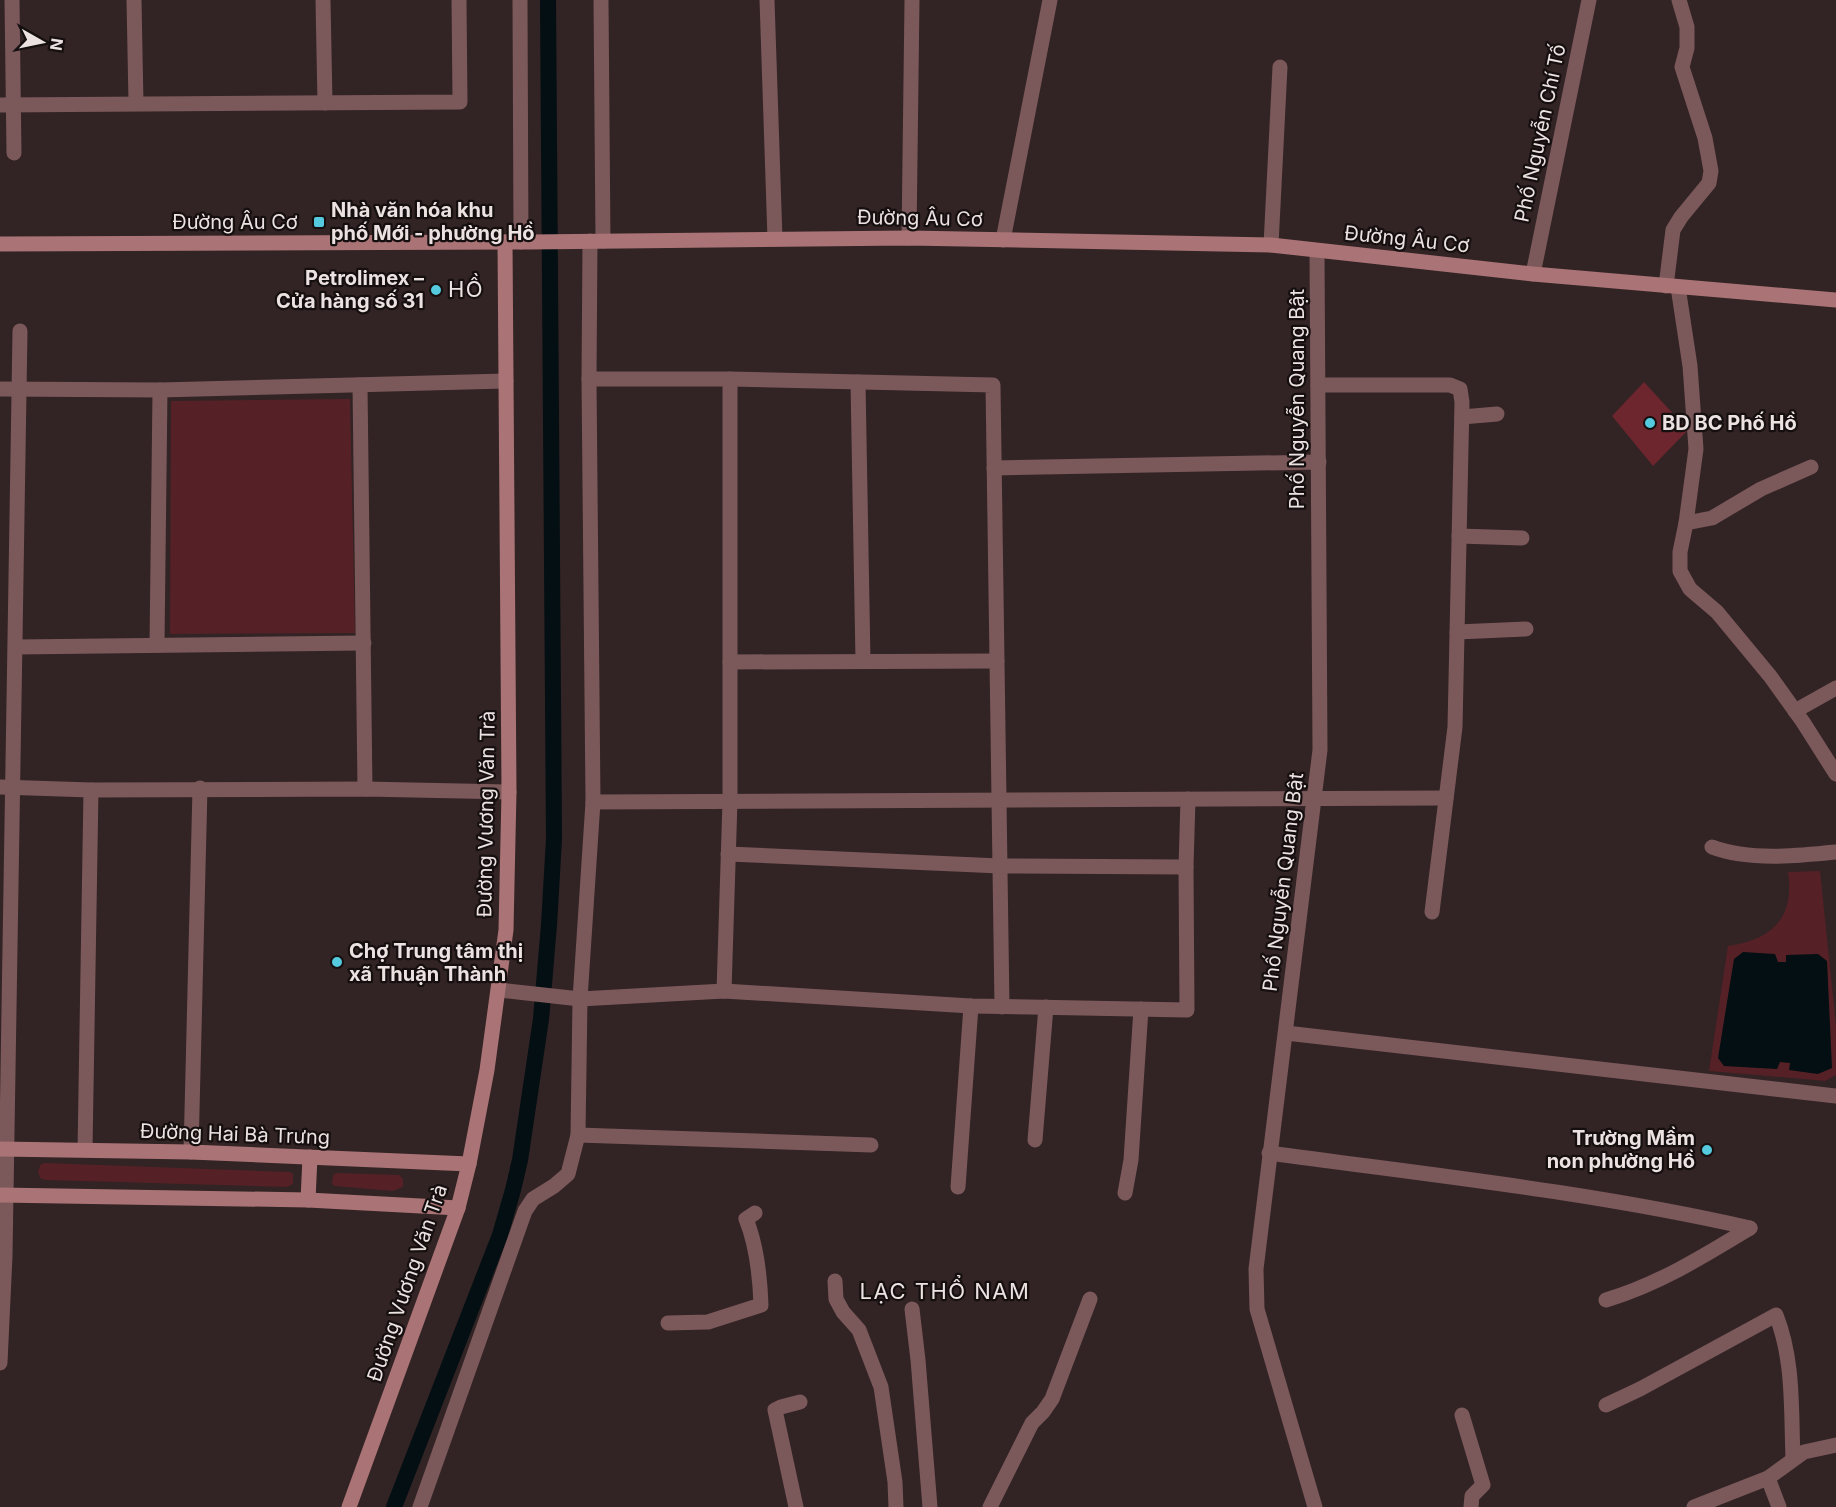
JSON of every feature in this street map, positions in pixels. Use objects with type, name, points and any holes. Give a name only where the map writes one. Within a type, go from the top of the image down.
[{"type":"main road","name":"Đường Âu Cơ","points":[[0,244],[505,243],[909,238],[1271,245],[1672,287],[1836,300]]},
{"type":"main road","name":"Đường Vương Văn Trà","points":[[349,1507],[458,1208],[487,1070],[499,990],[506,930],[509,792],[505,243]]},
{"type":"main road","name":"Đường Hai Bà Trưng","points":[[3,1149],[191,1152],[469,1164]]},
{"type":"main road","points":[[308,1200],[310,1157]]},
{"type":"main road","points":[[2,1195],[308,1200],[458,1208]]},
{"type":"street","points":[[12,0],[7,105],[14,153]]},
{"type":"street","points":[[134,0],[136,103]]},
{"type":"street","points":[[322,0],[325,103]]},
{"type":"street","points":[[7,105],[460,102],[459,0]]},
{"type":"street","points":[[520,0],[521,242]]},
{"type":"street","points":[[420,1507],[525,1211],[533,1199],[568,1174],[578,1135],[580,999],[593,802],[590,241],[601,0]]},
{"type":"street","points":[[767,0],[775,239]]},
{"type":"street","points":[[909,238],[912,0]]},
{"type":"street","points":[[1004,240],[1050,0]]},
{"type":"street","name":"Phố Nguyễn Chí Tố","points":[[1533,273],[1589,0]]},
{"type":"street","points":[[1679,0],[1686,27],[1687,48],[1682,68],[1705,138],[1711,171],[1709,183],[1673,230],[1672,287],[1690,366],[1696,449],[1680,552],[1680,571],[1690,589],[1717,612],[1770,676],[1836,774]]},
{"type":"street","points":[[1271,245],[1280,68]]},
{"type":"street","name":"Phố Nguyễn Quang Bật","points":[[1316,1507],[1257,1309],[1256,1269],[1320,750],[1317,251]]},
{"type":"street","points":[[0,1363],[5,1256],[2,1195],[6,787],[16,647],[20,332]]},
{"type":"street","points":[[589,379],[730,379],[993,385],[1002,1007]]},
{"type":"street","points":[[724,991],[730,801],[730,379]]},
{"type":"street","points":[[0,389],[160,390],[506,381]]},
{"type":"street","points":[[858,382],[863,661]]},
{"type":"street","points":[[360,385],[365,789]]},
{"type":"street","points":[[1318,385],[1450,385],[1460,389],[1462,417],[1455,727],[1432,912]]},
{"type":"street","points":[[157,645],[160,390]]},
{"type":"street","points":[[1462,417],[1497,414]]},
{"type":"street","points":[[994,468],[1319,462]]},
{"type":"street","points":[[1686,523],[1712,518],[1761,489],[1811,467]]},
{"type":"street","points":[[1459,536],[1522,538]]},
{"type":"street","points":[[1457,632],[1526,629]]},
{"type":"street","points":[[16,647],[364,643]]},
{"type":"street","points":[[730,662],[998,661]]},
{"type":"street","points":[[1795,711],[1836,688]]},
{"type":"street","points":[[6,787],[92,790],[200,788],[509,792]]},
{"type":"street","points":[[191,1152],[200,788]]},
{"type":"street","points":[[85,1150],[92,790]]},
{"type":"street","points":[[593,802],[1446,798]]},
{"type":"street","points":[[499,990],[580,999],[724,991],[971,1006],[1187,1010],[1188,799]]},
{"type":"street","points":[[1712,847],[1727,853],[1792,856],[1836,852]]},
{"type":"street","points":[[728,854],[1000,866],[1186,867]]},
{"type":"street","points":[[958,1187],[971,1006]]},
{"type":"street","points":[[1035,1140],[1046,1007]]},
{"type":"street","points":[[1125,1192],[1131,1160],[1141,1009]]},
{"type":"street","points":[[1286,1033],[1836,1096]]},
{"type":"street","points":[[578,1135],[871,1145]]},
{"type":"street","points":[[1269,1153],[1612,1201],[1750,1228],[1682,1270],[1630,1293],[1606,1300]]},
{"type":"street","points":[[668,1323],[708,1322],[761,1305],[759,1270],[752,1232],[746,1219],[755,1213]]},
{"type":"street","points":[[835,1281],[836,1299],[843,1312],[859,1329],[881,1387],[895,1482],[896,1507]]},
{"type":"street","points":[[990,1507],[1032,1423],[1052,1399],[1090,1299]]},
{"type":"street","points":[[912,1309],[930,1507]]},
{"type":"street","points":[[1606,1405],[1776,1315],[1782,1332],[1791,1383],[1793,1458]]},
{"type":"street","points":[[796,1507],[775,1410],[800,1402]]},
{"type":"street","points":[[1462,1415],[1483,1485],[1472,1496],[1471,1507]]},
{"type":"street","points":[[1694,1507],[1768,1478],[1804,1452],[1836,1445]]},
{"type":"street","points":[[1768,1478],[1779,1507]]},
{"type":"shaded area","points":[[350,399],[355,633],[170,634],[171,401]]},
{"type":"shaded area","points":[[1820,871],[1836,1025],[1836,1075],[1825,1081],[1709,1071],[1728,946],[1757,938],[1777,924],[1788,902],[1788,872]]},
{"type":"shaded area","points":[[1743,952],[1775,954],[1778,962],[1786,962],[1786,955],[1818,954],[1827,961],[1832,1068],[1818,1074],[1789,1070],[1790,1063],[1780,1062],[1777,1069],[1724,1066],[1718,1058],[1734,959]]},
{"type":"shaded area","points":[[41,1164],[290,1172],[293,1174],[293,1184],[287,1187],[45,1180],[40,1178],[38,1171]]},
{"type":"shaded area","points":[[336,1173],[399,1175],[403,1179],[403,1187],[393,1191],[335,1186],[332,1184]]},
{"type":"building","name":"BD BC Phố Hồ","points":[[1644,382],[1688,430],[1653,466],[1612,416]]},
{"type":"waterway","points":[[394,1507],[500,1235],[520,1160],[541,1019],[554,839],[548,0]]},
{"type":"place","name":"Nhà văn hóa khu phố Mới - phường Hồ","points":[[319,222]]},
{"type":"place","name":"Petrolimex – Cửa hàng số 31","points":[[436,290]]},
{"type":"place","name":"BD BC Phố Hồ","points":[[1650,423]]},
{"type":"place","name":"Chợ Trung tâm thị xã Thuận Thành","points":[[337,962]]},
{"type":"place","name":"Trường Mầm non phường Hồ","points":[[1707,1150]]},
{"type":"district","name":"HỒ","points":[[466,289]]},
{"type":"district","name":"LẠC THỔ NAM","points":[[945,1291]]}]
